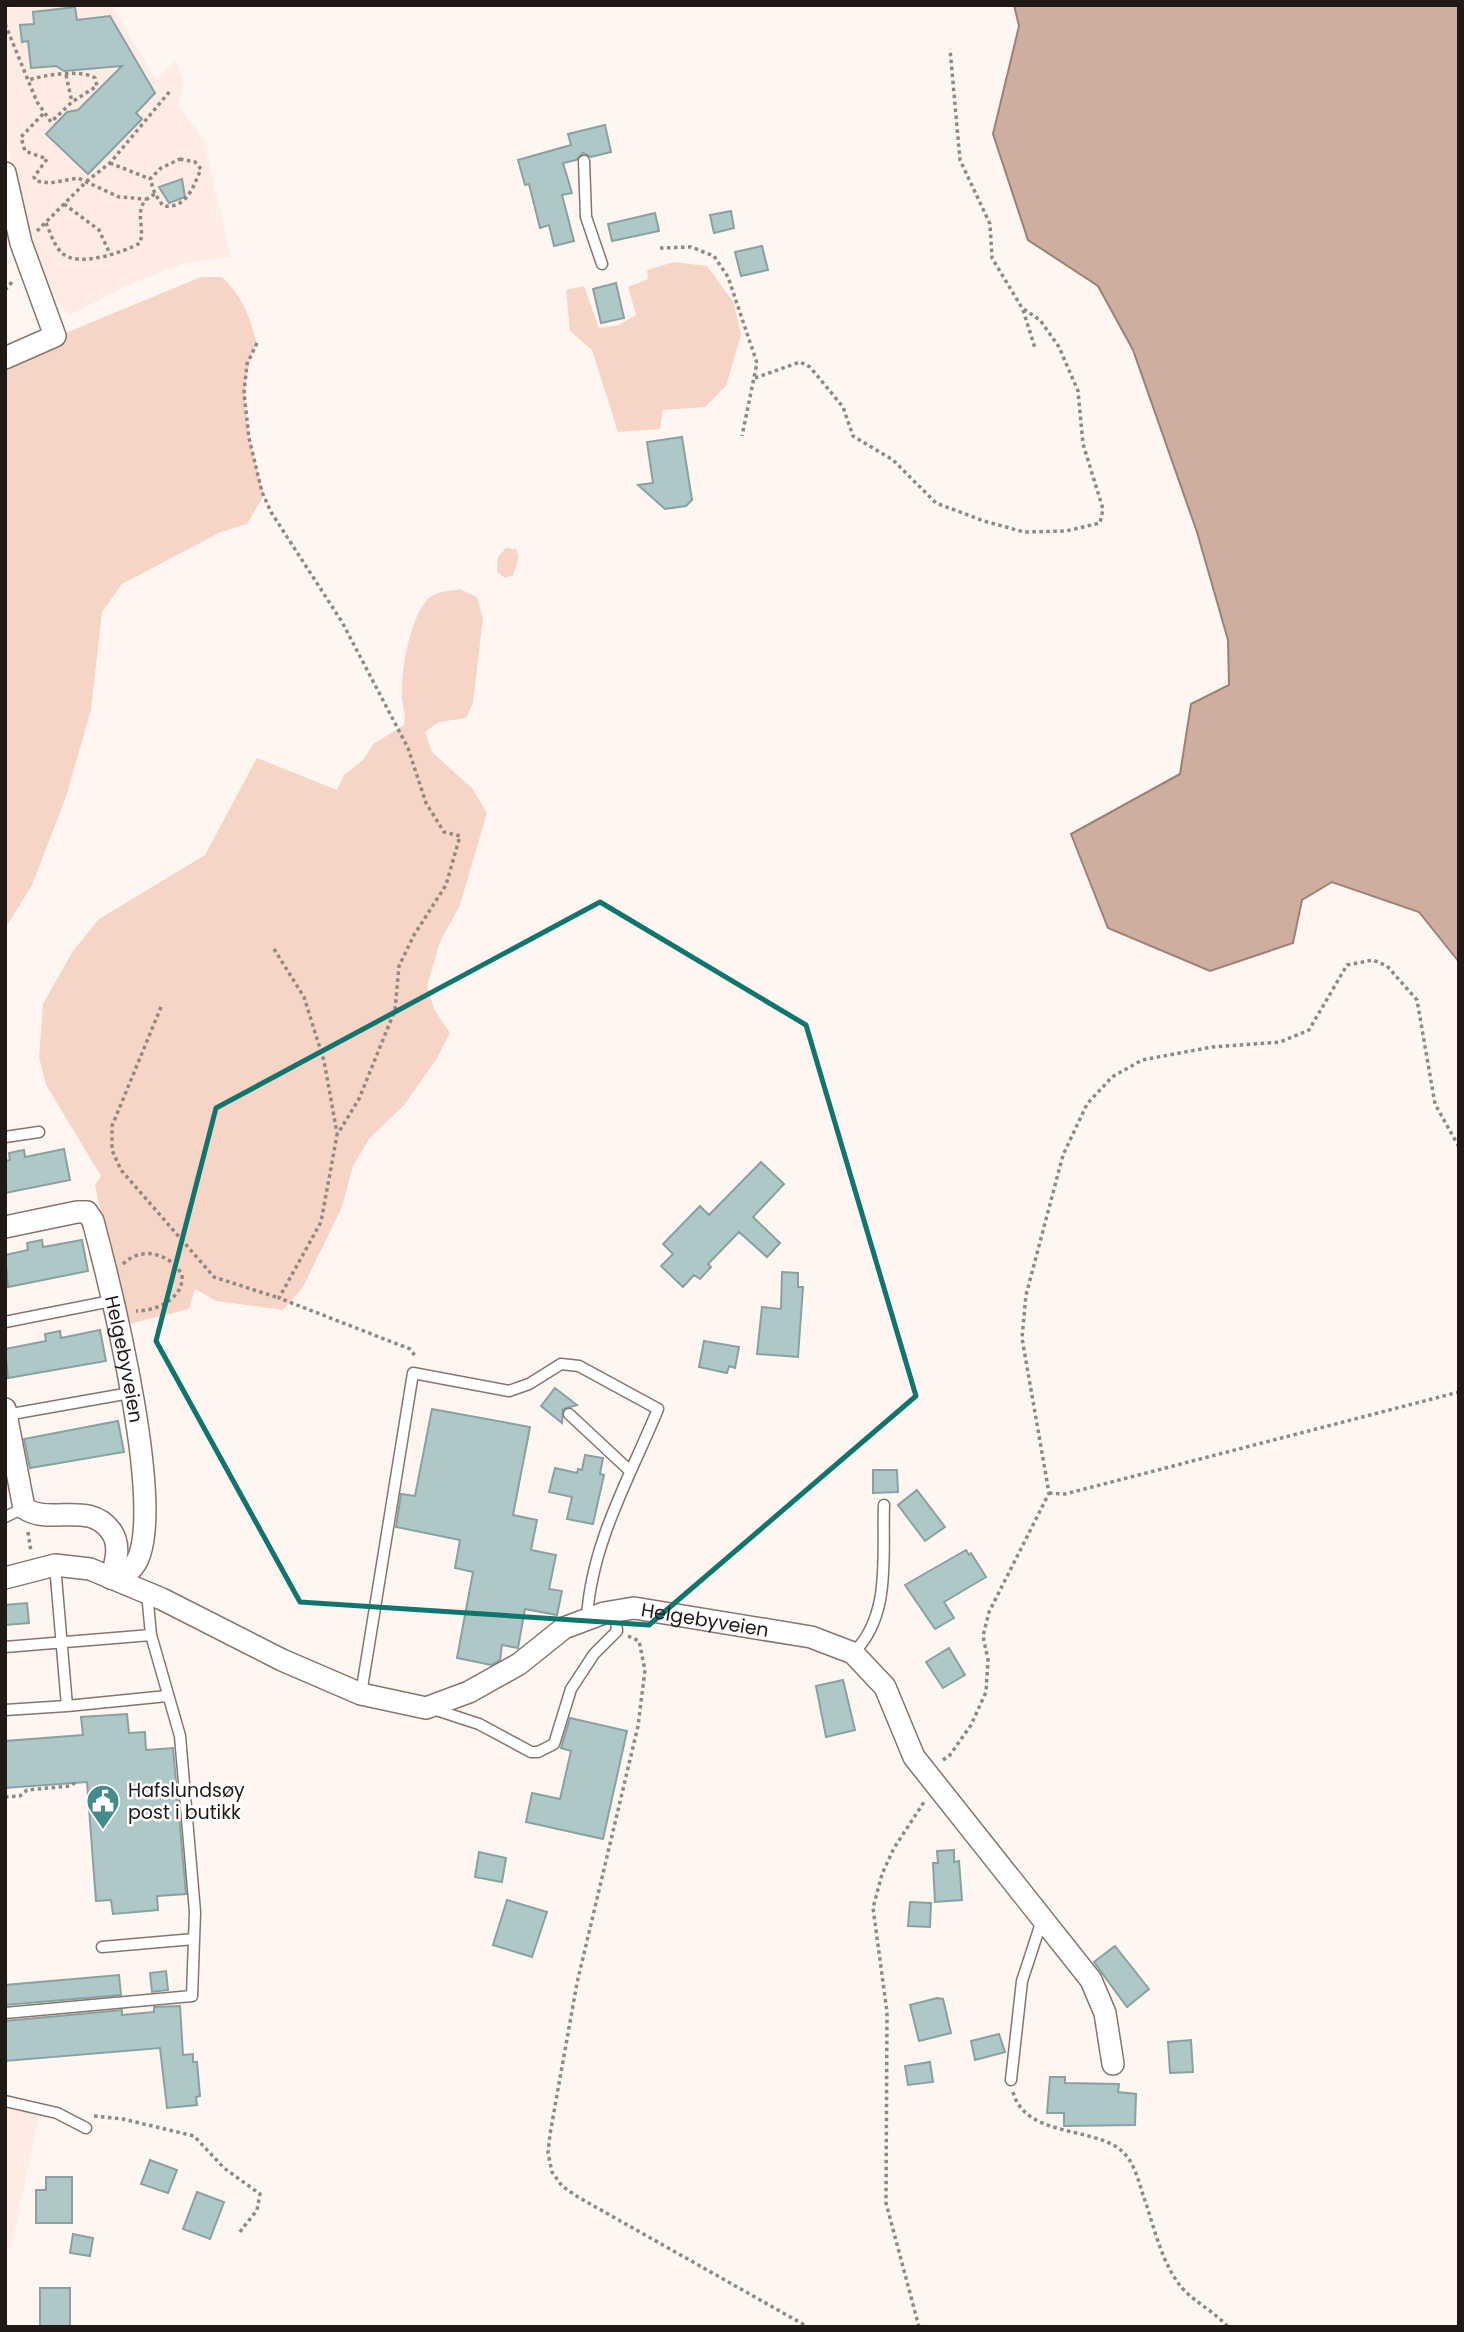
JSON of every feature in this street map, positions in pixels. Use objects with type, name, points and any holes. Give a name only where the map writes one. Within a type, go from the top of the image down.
[{"type":"street","points":[[5,173],[21,243],[55,336],[5,358]]},
{"type":"street","name":"Helgebyveien","points":[[5,1227],[77,1212],[91,1214],[116,1299],[140,1444],[146,1514],[137,1559],[131,1570],[111,1578]]},
{"type":"street","points":[[6,1412],[15,1512],[84,1514],[106,1524],[117,1546],[111,1578]]},
{"type":"street","points":[[5,1578],[55,1566],[81,1567],[147,1592],[282,1660],[361,1694],[426,1708]]},
{"type":"street","name":"Helgebyveien","points":[[426,1708],[469,1692],[519,1664],[565,1628],[587,1618],[616,1621],[634,1608],[811,1637],[853,1653],[885,1687],[914,1757],[955,1813],[1091,1980],[1105,2013],[1113,2064]]},
{"type":"lane","points":[[584,161],[586,217],[602,264]]},
{"type":"lane","points":[[5,1138],[39,1132]]},
{"type":"lane","points":[[5,1322],[116,1299]]},
{"type":"lane","points":[[361,1694],[413,1373],[509,1391],[529,1384],[561,1364],[579,1366],[658,1409],[629,1469],[588,1588],[587,1618]]},
{"type":"lane","points":[[6,1412],[130,1393]]},
{"type":"lane","points":[[569,1414],[629,1469]]},
{"type":"lane","points":[[853,1653],[876,1619],[885,1555],[884,1505]]},
{"type":"lane","points":[[55,1566],[67,1706]]},
{"type":"lane","points":[[5,2013],[192,1996],[195,1912],[180,1736],[150,1635],[147,1592]]},
{"type":"lane","points":[[426,1708],[480,1724],[531,1752],[550,1748],[558,1737],[571,1689],[616,1621]]},
{"type":"lane","points":[[5,1647],[150,1635]]},
{"type":"lane","points":[[5,1710],[166,1696]]},
{"type":"lane","points":[[1011,2080],[1023,1981],[1042,1920]]},
{"type":"lane","points":[[102,1947],[194,1939]]},
{"type":"lane","points":[[5,2101],[57,2113],[86,2128]]},
{"type":"path","points":[[5,24],[43,114],[51,122],[72,102],[94,91],[97,81],[88,73],[44,75],[29,80]]},
{"type":"path","points":[[950,49],[960,160],[990,224],[992,258],[1022,308],[1035,348]]},
{"type":"path","points":[[66,75],[72,102]]},
{"type":"path","points":[[21,243],[110,163],[170,91]]},
{"type":"path","points":[[43,114],[21,137],[25,150],[47,159],[37,170],[34,177],[36,181],[50,183],[73,178],[87,181],[119,197],[146,199]]},
{"type":"path","points":[[110,163],[150,179],[163,206],[180,205],[186,200],[201,169],[195,162],[180,159],[160,167],[150,179]]},
{"type":"path","points":[[46,223],[66,256],[84,260],[110,254],[140,243],[139,212],[146,199],[155,194]]},
{"type":"path","points":[[64,204],[99,230],[110,254]]},
{"type":"path","points":[[660,248],[691,247],[714,256],[728,277],[757,363],[742,436]]},
{"type":"path","points":[[755,378],[800,362],[810,367],[843,407],[853,436],[893,460],[936,503],[1024,532],[1088,528],[1100,523],[1103,509],[1083,444],[1078,391],[1059,347],[1040,320],[1022,308]]},
{"type":"path","points":[[257,343],[247,363],[244,393],[250,438],[262,492],[271,512],[342,622],[408,748],[426,803],[444,832],[460,836],[446,885],[414,935],[399,966],[395,1010],[359,1099],[337,1135]]},
{"type":"path","points":[[274,949],[304,997],[324,1060],[337,1135],[321,1222],[279,1298]]},
{"type":"path","points":[[919,2327],[886,2203],[884,2162],[887,2012],[873,1908],[882,1874],[894,1848],[931,1778],[971,1725],[986,1692],[988,1660],[983,1636],[989,1612],[1049,1493],[1022,1338],[1026,1295],[1063,1155],[1087,1104],[1112,1077],[1142,1060],[1212,1047],[1280,1042],[1309,1030],[1347,965],[1373,960],[1387,967],[1418,1000],[1435,1104],[1459,1147]]},
{"type":"path","points":[[161,1007],[113,1126],[113,1150],[121,1170],[214,1277],[279,1298],[410,1349],[416,1358],[413,1373]]},
{"type":"path","points":[[140,1255],[163,1256],[178,1268],[183,1281],[171,1299],[153,1310],[116,1299],[124,1264],[140,1255]]},
{"type":"path","points":[[1049,1493],[1065,1494],[1459,1392]]},
{"type":"path","points":[[616,1621],[639,1641],[642,1648],[645,1670],[642,1707],[577,1983],[553,2114],[550,2164],[562,2186],[579,2197],[807,2327]]},
{"type":"path","points":[[5,1797],[20,1796],[27,1790],[70,1786],[76,1782]]},
{"type":"path","points":[[1011,2080],[1014,2098],[1026,2113],[1063,2131],[1100,2140],[1125,2154],[1135,2171],[1175,2279],[1188,2294],[1228,2327]]},
{"type":"path","points":[[57,2113],[123,2119],[194,2136],[224,2168],[260,2194],[257,2210],[239,2234]]},
{"type":"highlighted area","points":[[600,902],[806,1025],[916,1396],[649,1625],[300,1602],[156,1341],[216,1108]]},
{"type":"shaded area","points":[[35,5],[77,8],[111,5],[156,80],[176,60],[184,85],[179,106],[204,141],[231,257],[185,263],[132,283],[69,315],[51,295],[31,243],[35,240],[26,227],[5,134],[5,9]]},
{"type":"shaded area","points":[[1014,5],[1459,5],[1459,962],[1419,912],[1332,882],[1302,900],[1293,943],[1210,971],[1108,928],[1071,834],[1180,774],[1191,704],[1229,685],[1228,640],[1197,532],[1133,350],[1098,286],[1028,240],[993,134],[1019,26]]},
{"type":"shaded area","points":[[674,262],[707,266],[734,303],[741,335],[726,386],[705,407],[663,410],[660,429],[618,432],[592,350],[570,331],[566,290],[584,286],[599,328],[619,325],[636,315],[628,287],[648,279],[647,270]]},
{"type":"shaded area","points":[[201,277],[222,277],[229,284],[244,307],[257,343],[246,380],[245,399],[250,437],[264,495],[247,524],[221,532],[122,584],[102,612],[91,710],[66,797],[32,885],[5,929],[5,358]]},
{"type":"shaded area","points":[[506,548],[516,549],[519,557],[513,575],[505,578],[497,572],[498,557]]},
{"type":"shaded area","points":[[460,589],[477,597],[483,618],[473,703],[466,718],[439,722],[425,732],[432,752],[472,788],[487,813],[460,905],[440,942],[427,986],[434,1009],[450,1033],[436,1060],[404,1105],[369,1139],[353,1166],[342,1207],[303,1287],[283,1310],[216,1301],[195,1289],[189,1309],[125,1325],[95,1185],[101,1176],[46,1085],[39,1057],[43,1004],[73,951],[99,919],[205,855],[257,758],[337,790],[344,775],[364,759],[373,744],[404,725],[403,673],[413,627],[425,602],[433,595]]},
{"type":"shaded area","points":[[5,2108],[39,2115],[11,2249],[5,2249]]},
{"type":"building","points":[[75,7],[77,20],[110,16],[155,93],[136,113],[142,119],[88,174],[46,134],[67,112],[78,110],[122,66],[64,71],[56,66],[31,68],[28,41],[22,42],[20,25],[34,24],[33,12]]},
{"type":"building","points":[[605,125],[611,152],[591,157],[583,153],[576,160],[563,163],[572,193],[562,195],[574,241],[554,246],[549,225],[540,228],[529,184],[525,185],[518,160],[571,145],[568,134]]},
{"type":"building","points":[[182,179],[185,197],[169,203],[159,187]]},
{"type":"building","points":[[731,211],[734,228],[714,233],[710,215]]},
{"type":"building","points":[[655,213],[659,231],[612,241],[608,224]]},
{"type":"building","points":[[762,246],[768,270],[741,276],[735,252]]},
{"type":"building","points":[[616,283],[624,318],[601,323],[593,289]]},
{"type":"building","points":[[682,437],[692,500],[686,506],[665,509],[638,485],[653,483],[647,442]]},
{"type":"building","points":[[64,1149],[70,1180],[5,1193],[5,1161],[10,1160],[9,1153],[24,1150],[25,1157]]},
{"type":"building","points":[[761,1162],[784,1184],[753,1217],[780,1243],[767,1257],[739,1232],[708,1264],[711,1267],[700,1279],[694,1275],[683,1287],[661,1266],[673,1254],[663,1244],[700,1206],[709,1215]]},
{"type":"building","points":[[42,1240],[43,1247],[82,1240],[88,1271],[8,1287],[5,1255],[28,1250],[27,1243]]},
{"type":"building","points":[[782,1272],[798,1273],[798,1287],[803,1287],[798,1357],[757,1354],[762,1307],[781,1309]]},
{"type":"building","points":[[100,1330],[106,1361],[8,1378],[5,1349],[46,1341],[45,1334],[60,1331],[61,1338]]},
{"type":"building","points":[[704,1341],[739,1347],[735,1368],[729,1366],[727,1373],[699,1367]]},
{"type":"building","points":[[555,1388],[577,1405],[563,1409],[562,1423],[541,1406]]},
{"type":"building","points":[[432,1409],[530,1427],[513,1515],[537,1520],[531,1550],[556,1555],[549,1589],[562,1591],[557,1615],[525,1609],[518,1648],[502,1645],[500,1660],[491,1665],[457,1658],[473,1572],[455,1568],[460,1540],[396,1527],[401,1494],[415,1496]]},
{"type":"building","points":[[118,1421],[124,1452],[30,1468],[24,1439]]},
{"type":"building","points":[[585,1455],[603,1458],[600,1474],[604,1475],[593,1524],[567,1519],[572,1497],[549,1492],[555,1468],[577,1473],[578,1469],[582,1470]]},
{"type":"building","points":[[873,1470],[897,1470],[898,1492],[873,1493]]},
{"type":"building","points":[[917,1490],[945,1527],[925,1541],[898,1505]]},
{"type":"building","points":[[966,1550],[969,1555],[971,1553],[986,1577],[944,1602],[954,1618],[935,1629],[905,1585]]},
{"type":"building","points":[[27,1603],[29,1623],[5,1625],[5,1605]]},
{"type":"building","points":[[949,1648],[965,1675],[943,1688],[926,1662]]},
{"type":"building","points":[[843,1680],[855,1730],[826,1737],[816,1686]]},
{"type":"building","points":[[127,1714],[129,1733],[145,1732],[146,1750],[173,1748],[186,1894],[157,1896],[158,1910],[113,1914],[111,1900],[96,1901],[87,1782],[5,1788],[5,1741],[83,1735],[81,1717]]},
{"type":"building","points":[[570,1718],[627,1731],[603,1839],[526,1822],[532,1793],[560,1799],[571,1751],[561,1748]]},
{"type":"building","points":[[954,1850],[954,1862],[959,1861],[962,1900],[935,1902],[933,1863],[938,1863],[937,1851]]},
{"type":"building","points":[[479,1852],[506,1858],[502,1882],[475,1877]]},
{"type":"building","points":[[507,1900],[547,1912],[532,1957],[493,1945]]},
{"type":"building","points":[[910,1902],[931,1903],[930,1927],[908,1926]]},
{"type":"building","points":[[1115,1946],[1149,1989],[1127,2007],[1094,1962]]},
{"type":"building","points":[[166,1971],[168,1990],[152,1992],[150,1973]]},
{"type":"building","points":[[119,1975],[121,1995],[5,2005],[5,1985]]},
{"type":"building","points":[[943,1999],[951,2033],[919,2041],[910,2005]]},
{"type":"building","points":[[180,2006],[183,2055],[193,2054],[193,2062],[197,2062],[200,2096],[196,2097],[197,2105],[167,2108],[160,2048],[5,2061],[5,2021],[122,2010],[122,2015],[154,2012],[154,2007]]},
{"type":"building","points":[[999,2034],[1005,2052],[975,2060],[971,2041]]},
{"type":"building","points":[[1191,2040],[1193,2072],[1170,2073],[1168,2042]]},
{"type":"building","points":[[930,2062],[933,2082],[908,2085],[905,2066]]},
{"type":"building","points":[[1050,2077],[1065,2077],[1065,2083],[1119,2084],[1118,2092],[1136,2094],[1135,2125],[1064,2126],[1064,2113],[1047,2113]]},
{"type":"building","points":[[150,2160],[177,2170],[168,2193],[141,2184]]},
{"type":"building","points":[[46,2177],[72,2177],[72,2223],[36,2223],[36,2190],[46,2190]]},
{"type":"building","points":[[197,2192],[224,2202],[210,2239],[183,2229]]},
{"type":"building","points":[[73,2234],[93,2238],[90,2256],[70,2253]]},
{"type":"building","points":[[40,2288],[70,2288],[70,2327],[40,2327]]},
{"type":"place","name":"Hafslundsøy post i butikk","points":[[103,1831]]}]
